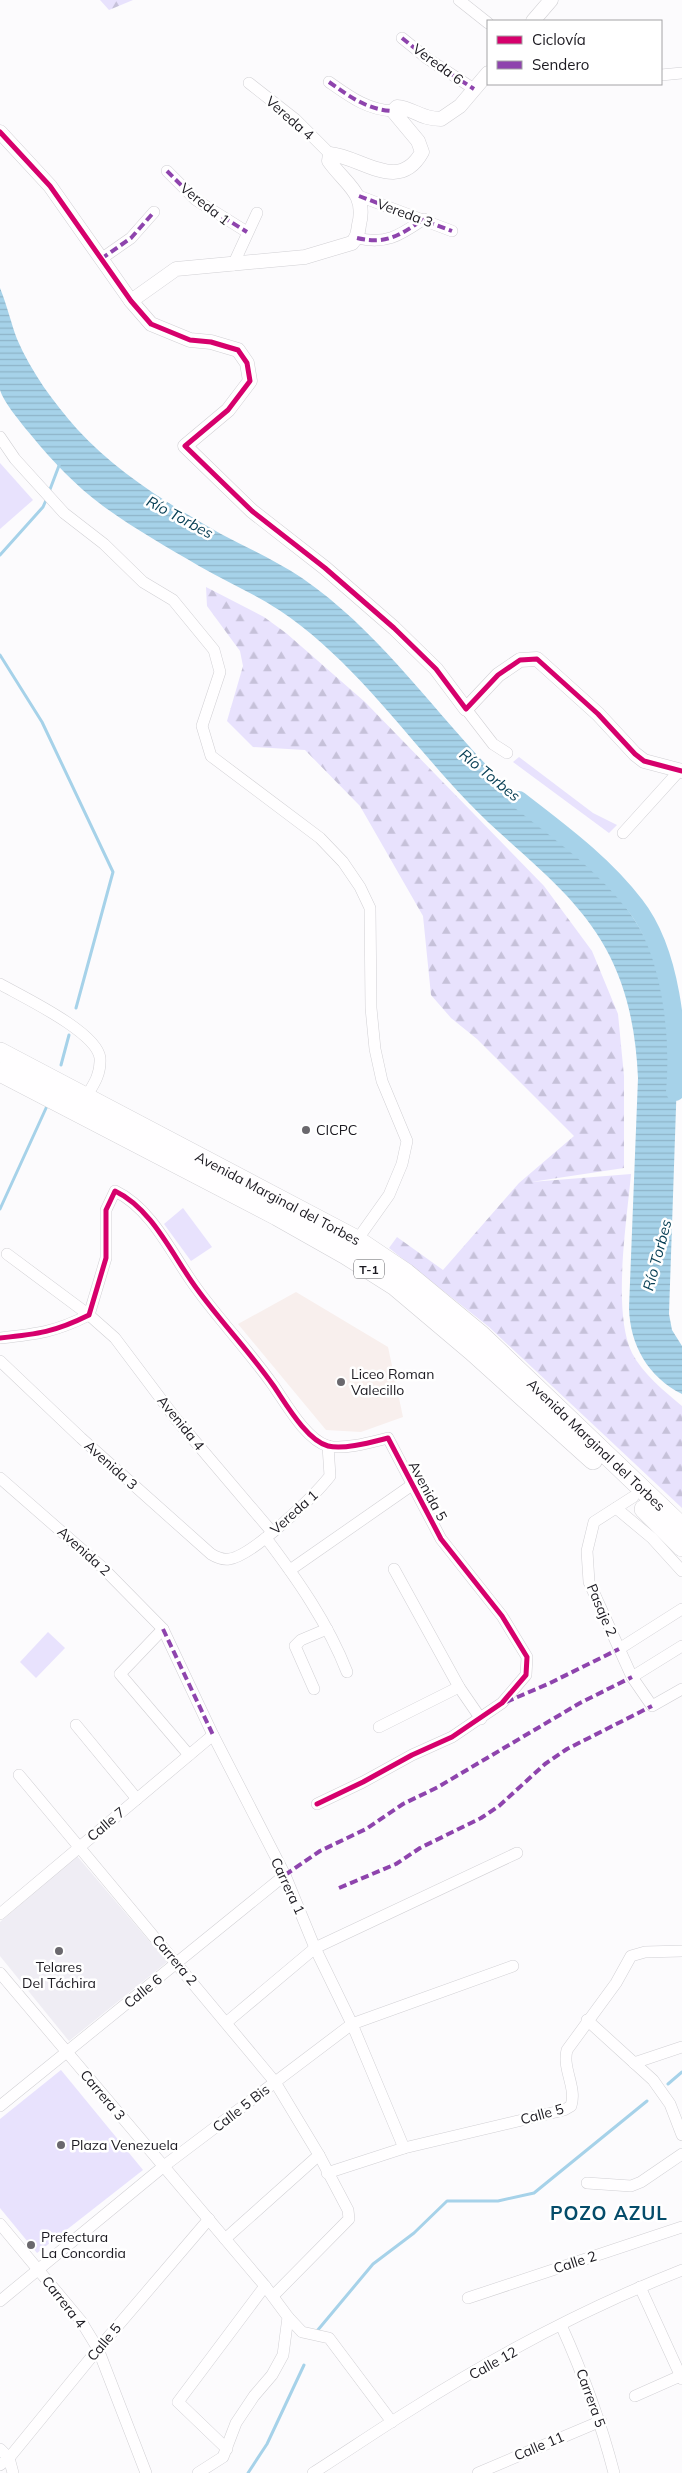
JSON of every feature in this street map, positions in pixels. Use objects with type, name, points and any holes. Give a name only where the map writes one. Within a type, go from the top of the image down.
[{"type":"highway","name":"Avenida Marginal del Torbes","points":[[0,1052],[82,1105],[346,1255],[395,1286],[472,1351],[633,1497],[682,1547]]},
{"type":"highway","name":"Avenida Marginal del Torbes","points":[[0,1072],[82,1105],[357,1240],[406,1273],[481,1336],[682,1527]]},
{"type":"street","points":[[459,0],[487,22]]},
{"type":"street","points":[[534,20],[551,0]]},
{"type":"street","name":"Vereda 6","points":[[402,38],[428,59],[474,89]]},
{"type":"street","points":[[662,74],[682,73]]},
{"type":"street","points":[[393,111],[397,106],[403,107],[419,116],[441,119],[451,114],[487,74]]},
{"type":"street","points":[[329,82],[356,101],[381,111],[393,111]]},
{"type":"street","name":"Vereda 4","points":[[249,83],[295,119],[330,154]]},
{"type":"street","points":[[131,302],[176,269],[305,257],[352,243],[357,238],[362,205],[359,196],[329,161],[330,154],[356,159],[375,170],[396,173],[416,162],[422,152],[418,141],[393,111]]},
{"type":"street","points":[[0,132],[50,186],[131,302],[152,324],[170,334],[190,340],[211,342],[238,350],[247,364],[250,381],[228,410],[185,446],[252,511],[325,568],[394,628],[436,669],[493,744],[507,754]]},
{"type":"street","name":"Vereda 1","points":[[168,171],[196,200],[234,226],[247,232]]},
{"type":"street","name":"Vereda 3","points":[[359,196],[452,231]]},
{"type":"street","points":[[102,259],[131,238],[154,212]]},
{"type":"street","name":"Vereda 1","points":[[233,265],[257,213]]},
{"type":"street","points":[[357,238],[372,241],[396,237],[424,219]]},
{"type":"street","points":[[0,437],[15,459],[64,513],[104,544],[139,578],[173,600],[214,650],[220,672],[202,726],[211,756],[320,838],[343,862],[360,887],[370,908],[371,1008],[375,1050],[382,1081],[407,1142],[402,1164],[389,1195],[357,1240]]},
{"type":"street","points":[[466,709],[498,675],[520,660],[538,659],[598,714],[635,754],[650,763],[681,771],[623,833]]},
{"type":"street","points":[[0,984],[83,1032],[93,1043],[100,1056],[98,1076],[82,1105]]},
{"type":"street","points":[[0,1338],[35,1335],[59,1329],[89,1315],[106,1258],[106,1210],[116,1191],[131,1199],[144,1214],[198,1290],[272,1383],[298,1421],[313,1436],[328,1446]]},
{"type":"street","name":"Avenida 4","points":[[7,1254],[89,1315],[115,1338],[176,1419],[269,1535],[327,1629],[347,1672]]},
{"type":"street","name":"Avenida 3","points":[[0,1361],[81,1438],[211,1554],[228,1560]]},
{"type":"street","name":"Avenida 5","points":[[317,1804],[363,1782],[412,1755],[452,1737],[481,1719],[502,1703],[526,1675],[527,1657],[502,1616],[441,1539],[388,1438],[356,1445],[328,1446]]},
{"type":"street","name":"Vereda 1","points":[[228,1560],[269,1535],[321,1488],[330,1476],[328,1446]]},
{"type":"street","name":"Avenida 2","points":[[0,1478],[104,1568],[163,1629]]},
{"type":"street","points":[[290,1570],[412,1485]]},
{"type":"street","name":"Pasaje 2","points":[[633,1497],[594,1522],[587,1551],[589,1582],[632,1677],[652,1706],[682,1689]]},
{"type":"street","points":[[616,1508],[652,1538],[682,1571]]},
{"type":"street","points":[[394,1569],[459,1687],[481,1719]]},
{"type":"street","points":[[619,1649],[682,1609]]},
{"type":"street","points":[[163,1629],[120,1674],[189,1755]]},
{"type":"street","name":"Carrera 1","points":[[163,1629],[212,1735],[285,1875],[315,1948],[352,2024],[404,2148]]},
{"type":"street","points":[[314,1689],[295,1646],[301,1640],[327,1629]]},
{"type":"street","points":[[632,1677],[682,1646]]},
{"type":"street","points":[[380,1728],[459,1687]]},
{"type":"street","points":[[76,1725],[138,1799]]},
{"type":"street","name":"Calle 7","points":[[0,1914],[212,1735]]},
{"type":"street","name":"Carrera 2","points":[[19,1775],[178,1963],[275,2082],[319,2155],[348,2210],[349,2219],[273,2296]]},
{"type":"street","points":[[227,2022],[315,1948],[516,1853]]},
{"type":"street","name":"Calle 6","points":[[0,2106],[285,1875]]},
{"type":"street","name":"Calle 5","points":[[327,2173],[404,2148],[564,2110],[571,2106],[574,2098],[565,2057],[567,2050],[587,2020],[616,1983],[631,1956],[645,1952],[682,1951]]},
{"type":"street","name":"Calle 5 Bis","points":[[0,2302],[164,2166],[352,2024],[512,1966]]},
{"type":"street","name":"Carrera 3","points":[[0,1973],[209,2219],[265,2286],[288,2317],[302,2332],[329,2338],[392,2422]]},
{"type":"street","points":[[587,2020],[653,2080],[670,2104],[682,2135]]},
{"type":"street","points":[[634,2064],[682,2047]]},
{"type":"street","points":[[587,2183],[631,2186],[641,2182],[682,2154]]},
{"type":"street","points":[[225,2239],[319,2155]]},
{"type":"street","name":"Calle 5","points":[[4,2462],[209,2219]]},
{"type":"street","name":"Carrera 4","points":[[0,2224],[81,2321],[98,2349],[146,2473]]},
{"type":"street","name":"Calle 2","points":[[468,2298],[682,2227]]},
{"type":"street","name":"Calle 12","points":[[319,2471],[392,2422],[560,2325],[640,2287],[682,2270]]},
{"type":"street","points":[[227,2449],[178,2402],[265,2286]]},
{"type":"street","points":[[635,2396],[681,2378],[640,2287]]},
{"type":"street","points":[[198,2473],[223,2457],[236,2423],[254,2396],[272,2375],[283,2355],[288,2317]]},
{"type":"street","name":"Carrera 5","points":[[560,2325],[587,2383],[601,2421],[614,2473]]},
{"type":"street","name":"Calle 11","points":[[478,2473],[601,2421]]},
{"type":"street","points":[[0,2449],[4,2462],[13,2473]]},
{"type":"shaded area","name":"Liceo Roman Valecillo","points":[[296,1292],[388,1347],[403,1417],[361,1432],[326,1430],[238,1324]]},
{"type":"shaded area","name":"Telares Del Táchira","points":[[77,1856],[167,1962],[69,2041],[0,1956],[0,1922]]},
{"type":"green space","points":[[100,0],[133,0],[109,10]]},
{"type":"green space","points":[[0,463],[33,500],[0,529]]},
{"type":"green space","points":[[206,587],[264,617],[286,633],[365,702],[544,886],[592,951],[618,1014],[624,1076],[624,1168],[531,1182],[631,1174],[624,1240],[622,1290],[626,1335],[632,1353],[642,1368],[654,1382],[682,1406],[682,1508],[489,1327],[389,1248],[397,1237],[443,1270],[519,1183],[574,1136],[477,1039],[451,1018],[431,995],[423,916],[360,806],[305,750],[253,747],[227,721],[243,666],[240,651],[207,606]]},
{"type":"green space","points":[[519,757],[593,813],[617,825],[609,833],[513,762]]},
{"type":"green space","points":[[183,1208],[212,1247],[191,1261],[164,1224]]},
{"type":"green space","points":[[48,1632],[65,1648],[36,1678],[20,1662]]},
{"type":"green space","name":"Plaza Venezuela","points":[[61,2070],[143,2170],[37,2253],[0,2208],[0,2119]]},
{"type":"water","points":[[0,288],[17,339],[29,363],[60,409],[93,445],[127,474],[164,500],[221,534],[272,560],[302,578],[330,599],[380,646],[495,774],[591,865],[625,905],[639,927],[656,963],[662,982],[671,1020],[676,1059],[677,1078],[669,1314],[672,1330],[682,1346],[682,1394],[660,1379],[643,1358],[637,1347],[630,1322],[637,1061],[630,1012],[614,964],[606,949],[577,907],[560,888],[467,801],[378,700],[331,652],[279,610],[199,566],[114,514],[83,490],[56,464],[14,413],[0,390]]},
{"type":"waterway","points":[[49,492],[60,463]]},
{"type":"waterway","points":[[0,555],[43,507],[47,498]]},
{"type":"waterway","points":[[0,655],[42,722],[113,872],[76,1008]]},
{"type":"waterway","name":"Río Torbes","points":[[519,800],[565,836],[609,875],[635,905],[647,924],[665,969],[670,994],[676,1045],[675,1092]]},
{"type":"waterway","points":[[61,1065],[69,1035]]},
{"type":"waterway","points":[[0,1209],[47,1106]]},
{"type":"waterway","points":[[668,2084],[682,2072]]},
{"type":"waterway","points":[[317,2331],[373,2264],[414,2233],[447,2201],[498,2201],[534,2193],[647,2101]]},
{"type":"waterway","points":[[248,2473],[267,2444],[304,2365]]},
{"type":"marked path","points":[[402,38],[428,59],[474,89]]},
{"type":"marked path","points":[[329,82],[367,105],[393,111]]},
{"type":"marked path","points":[[167,171],[196,200],[247,232]]},
{"type":"marked path","points":[[359,196],[452,231]]},
{"type":"marked path","points":[[101,259],[131,238],[154,212]]},
{"type":"marked path","points":[[357,238],[377,240],[393,237],[424,219]]},
{"type":"marked path","points":[[163,1629],[213,1735]]},
{"type":"marked path","points":[[506,1702],[619,1649]]},
{"type":"marked path","points":[[285,1875],[320,1851],[366,1829],[403,1804],[438,1787],[580,1703],[632,1677]]},
{"type":"marked path","points":[[339,1888],[396,1864],[420,1848],[481,1818],[499,1806],[545,1764],[567,1749],[652,1706]]},
{"type":"cycle path","points":[[0,132],[50,186],[131,301],[151,324],[190,340],[211,342],[238,350],[247,363],[250,381],[228,410],[185,446],[252,511],[325,568],[394,628],[436,669],[466,709],[498,675],[520,660],[537,659],[598,714],[635,754],[644,761],[682,771]]},
{"type":"cycle path","points":[[0,1338],[46,1331],[89,1315],[106,1258],[106,1210],[115,1191],[128,1199],[151,1221],[197,1289],[264,1372],[304,1429],[320,1442],[335,1447],[358,1445],[388,1438],[441,1539],[502,1616],[527,1657],[526,1675],[502,1703],[452,1737],[412,1755],[363,1782],[317,1804]]},
{"type":"place","name":"CICPC","points":[[306,1130]]},
{"type":"place","name":"Liceo Roman Valecillo","points":[[341,1382]]},
{"type":"place","name":"Telares Del Táchira","points":[[59,1951]]},
{"type":"place","name":"Plaza Venezuela","points":[[61,2145]]},
{"type":"place","name":"Prefectura La Concordia","points":[[31,2245]]},
{"type":"district","name":"POZO AZUL","points":[[609,2213]]}]
